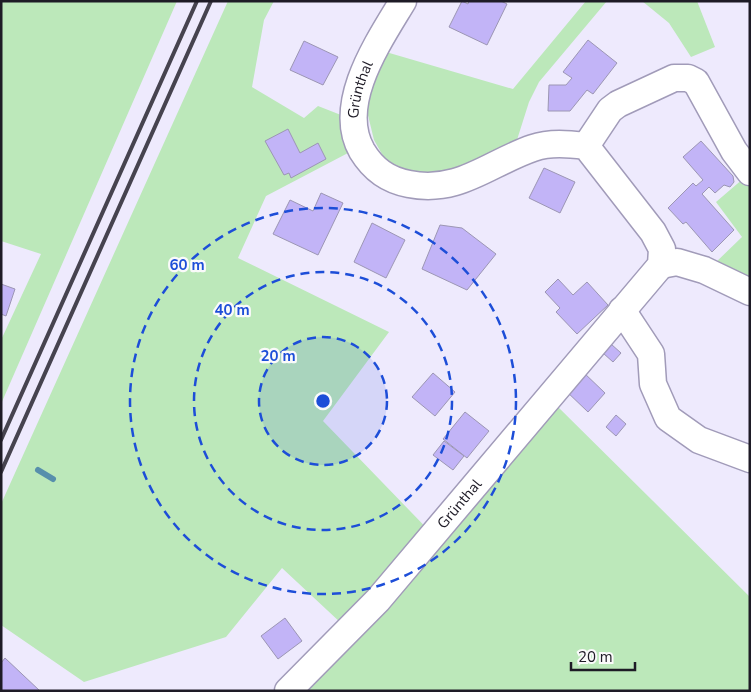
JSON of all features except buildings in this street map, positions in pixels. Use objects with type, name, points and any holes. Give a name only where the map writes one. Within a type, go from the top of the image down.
[{"type":"street","name":"Grünthal","points":[[403,1],[372,52],[356,101],[352,120],[357,143],[370,165],[393,181],[428,188],[461,181],[535,147],[564,144],[586,146]]},
{"type":"street","points":[[750,172],[734,151],[703,91],[696,82],[688,78],[674,78],[618,104],[610,110],[586,146],[653,232],[662,249],[661,266],[677,262],[704,270],[750,292]]},
{"type":"street","name":"Grünthal","points":[[288,691],[378,600],[661,266]]},
{"type":"street","points":[[622,310],[651,354],[653,384],[668,418],[699,440],[750,459]]},
{"type":"green space","points":[[1,1],[177,1],[1,404],[1,340],[41,254],[1,241]]},
{"type":"green space","points":[[228,1],[274,1],[264,20],[252,87],[304,118],[318,106],[341,115],[348,153],[266,196],[238,258],[389,332],[323,421],[440,542],[554,403],[750,597],[750,691],[300,691],[357,638],[282,568],[226,637],[84,682],[1,625],[1,504]]},
{"type":"green space","points":[[586,1],[607,1],[539,82],[529,102],[516,143],[456,171],[424,176],[387,163],[374,140],[366,107],[376,68],[386,52],[513,89]]},
{"type":"green space","points":[[642,1],[697,1],[715,47],[691,57],[669,23]]},
{"type":"green space","points":[[744,178],[750,184],[750,283],[712,266],[742,237],[716,202]]},
{"type":"waterway","points":[[38,470],[53,479]]},
{"type":"railway","points":[[1,440],[197,1]]},
{"type":"railway","points":[[1,472],[211,1]]}]
